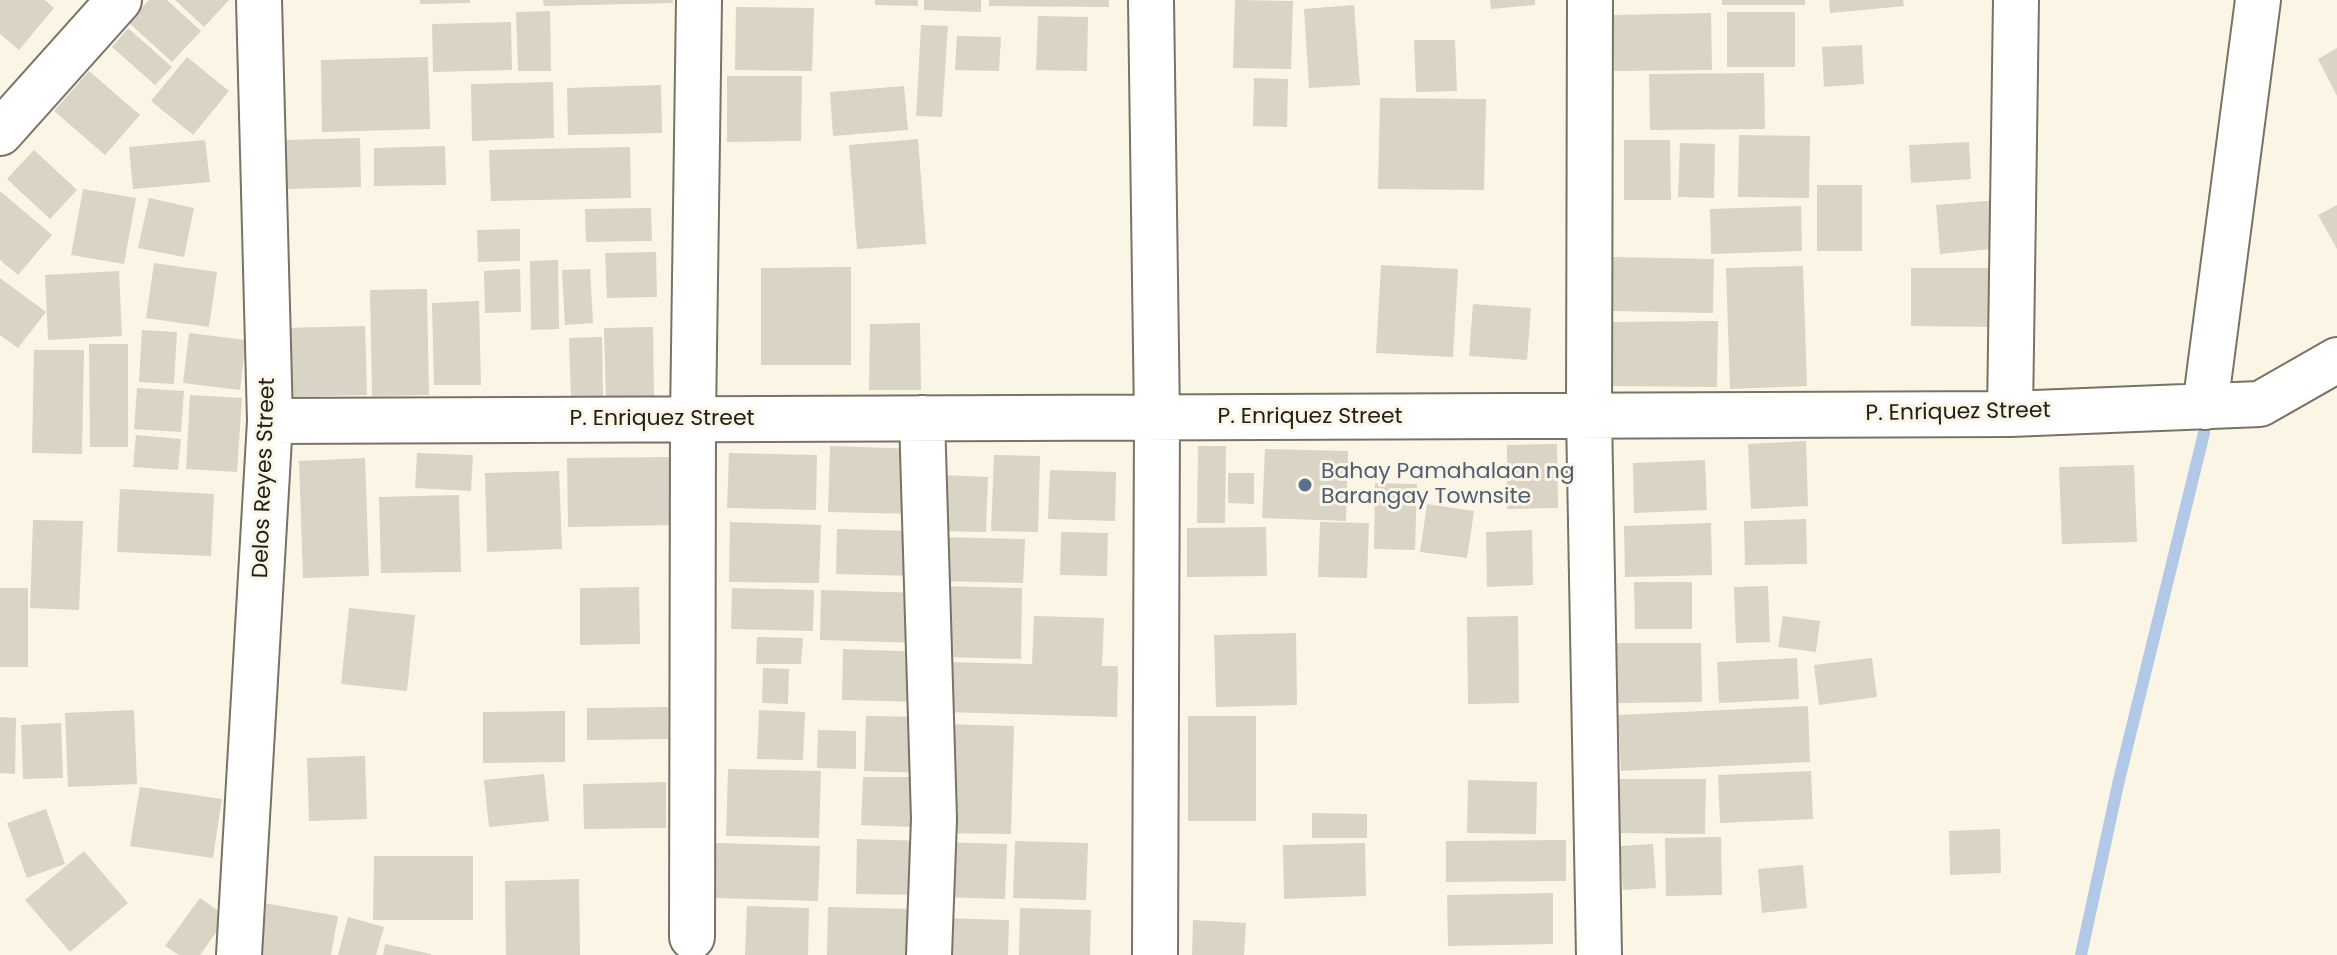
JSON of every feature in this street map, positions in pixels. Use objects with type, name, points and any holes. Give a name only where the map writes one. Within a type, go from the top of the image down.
[{"type":"street","points":[[0,133],[119,0]]},
{"type":"street","name":"Delos Reyes Street","points":[[239,955],[270,421],[259,0]]},
{"type":"street","points":[[692,937],[693,419],[699,0]]},
{"type":"street","points":[[1151,0],[1157,418],[1155,955]]},
{"type":"street","points":[[1590,0],[1589,415],[1599,955]]},
{"type":"street","points":[[2010,414],[2016,0]]},
{"type":"street","points":[[2205,407],[2258,0]]},
{"type":"street","name":"P. Enriquez Street","points":[[270,421],[2010,414],[2260,404],[2337,360]]},
{"type":"street","points":[[922,418],[934,819],[929,955]]},
{"type":"building","points":[[0,0],[45,0],[54,8],[19,50],[0,34]]},
{"type":"building","points":[[149,0],[167,0],[201,31],[172,62],[128,22]]},
{"type":"building","points":[[175,0],[229,0],[204,27]]},
{"type":"building","points":[[420,0],[470,0],[470,3],[420,4]]},
{"type":"building","points":[[543,0],[673,0],[673,3],[544,6]]},
{"type":"building","points":[[875,0],[918,0],[918,6],[875,5]]},
{"type":"building","points":[[924,0],[981,0],[981,12],[924,10]]},
{"type":"building","points":[[989,0],[1109,0],[1109,7],[989,6]]},
{"type":"building","points":[[1235,0],[1293,1],[1291,69],[1233,68]]},
{"type":"building","points":[[1490,0],[1535,0],[1535,5],[1491,9]]},
{"type":"building","points":[[1722,0],[1805,0],[1805,5],[1722,5]]},
{"type":"building","points":[[1829,0],[1903,0],[1904,6],[1830,13]]},
{"type":"building","points":[[1354,5],[1360,85],[1309,88],[1304,9]]},
{"type":"building","points":[[736,7],[814,8],[812,71],[735,70]]},
{"type":"building","points":[[550,11],[551,71],[518,71],[516,12]]},
{"type":"building","points":[[1727,12],[1795,12],[1795,67],[1727,67]]},
{"type":"building","points":[[1711,13],[1712,70],[1614,71],[1612,15]]},
{"type":"building","points":[[1038,16],[1088,17],[1087,71],[1036,70]]},
{"type":"building","points":[[511,22],[512,70],[433,72],[432,24]]},
{"type":"building","points":[[921,25],[948,26],[942,117],[916,116]]},
{"type":"building","points":[[128,28],[172,67],[155,85],[112,47]]},
{"type":"building","points":[[957,36],[1001,37],[999,71],[955,70]]},
{"type":"building","points":[[1414,40],[1455,40],[1457,91],[1416,92]]},
{"type":"building","points":[[1862,45],[1864,84],[1824,87],[1822,47]]},
{"type":"building","points":[[2337,48],[2337,96],[2318,59]]},
{"type":"building","points":[[187,57],[229,91],[193,135],[151,101]]},
{"type":"building","points":[[428,57],[430,129],[322,132],[321,60]]},
{"type":"building","points":[[89,71],[140,115],[105,155],[54,111]]},
{"type":"building","points":[[1764,73],[1765,129],[1650,130],[1649,74]]},
{"type":"building","points":[[727,76],[802,76],[801,141],[727,142]]},
{"type":"building","points":[[1254,78],[1288,79],[1287,127],[1253,126]]},
{"type":"building","points":[[553,82],[554,138],[472,141],[471,84]]},
{"type":"building","points":[[661,85],[662,133],[568,135],[567,88]]},
{"type":"building","points":[[904,86],[908,130],[833,136],[830,92]]},
{"type":"building","points":[[1380,98],[1486,99],[1484,190],[1378,189]]},
{"type":"building","points":[[1739,135],[1810,136],[1809,198],[1738,197]]},
{"type":"building","points":[[360,138],[361,187],[286,189],[285,140]]},
{"type":"building","points":[[918,139],[926,244],[857,249],[849,145]]},
{"type":"building","points":[[205,140],[210,182],[133,189],[129,147]]},
{"type":"building","points":[[1624,140],[1670,140],[1671,200],[1624,200]]},
{"type":"building","points":[[1969,142],[1971,179],[1911,183],[1909,145]]},
{"type":"building","points":[[1680,143],[1715,144],[1714,198],[1678,197]]},
{"type":"building","points":[[445,146],[446,185],[374,186],[374,148]]},
{"type":"building","points":[[630,147],[631,198],[491,201],[489,150]]},
{"type":"building","points":[[34,150],[77,190],[50,219],[7,179]]},
{"type":"building","points":[[1817,185],[1862,185],[1862,251],[1817,251]]},
{"type":"building","points":[[83,189],[136,198],[124,264],[71,255]]},
{"type":"building","points":[[0,191],[52,235],[18,275],[0,260]]},
{"type":"building","points":[[149,198],[194,208],[184,257],[138,248]]},
{"type":"building","points":[[1998,200],[2002,248],[1940,254],[1936,205]]},
{"type":"building","points":[[2337,205],[2337,249],[2318,215]]},
{"type":"building","points":[[1801,206],[1802,251],[1711,254],[1710,209]]},
{"type":"building","points":[[651,208],[652,241],[586,242],[585,209]]},
{"type":"building","points":[[520,229],[520,261],[478,262],[477,230]]},
{"type":"building","points":[[656,252],[657,297],[607,298],[605,253]]},
{"type":"building","points":[[1611,257],[1714,259],[1713,313],[1611,311]]},
{"type":"building","points":[[558,260],[559,329],[531,330],[530,261]]},
{"type":"building","points":[[154,263],[217,272],[209,327],[146,318]]},
{"type":"building","points":[[1381,265],[1458,269],[1453,357],[1376,353]]},
{"type":"building","points":[[1803,266],[1807,386],[1730,389],[1726,268]]},
{"type":"building","points":[[851,267],[851,365],[761,365],[761,268]]},
{"type":"building","points":[[1911,268],[1997,268],[1997,327],[1911,326]]},
{"type":"building","points":[[520,269],[521,312],[485,313],[484,271]]},
{"type":"building","points":[[590,269],[593,323],[565,325],[562,270]]},
{"type":"building","points":[[119,271],[122,336],[48,340],[45,275]]},
{"type":"building","points":[[0,278],[46,312],[18,348],[0,335]]},
{"type":"building","points":[[427,289],[429,395],[372,396],[370,290]]},
{"type":"building","points":[[479,301],[481,385],[434,385],[432,303]]},
{"type":"building","points":[[1473,304],[1531,308],[1527,360],[1469,356]]},
{"type":"building","points":[[1718,321],[1717,387],[1611,386],[1611,322]]},
{"type":"building","points":[[920,323],[921,390],[869,390],[870,324]]},
{"type":"building","points":[[365,326],[367,395],[284,397],[283,328]]},
{"type":"building","points":[[653,327],[654,399],[606,401],[604,328]]},
{"type":"building","points":[[142,330],[177,332],[174,384],[139,382]]},
{"type":"building","points":[[189,333],[246,340],[240,390],[183,383]]},
{"type":"building","points":[[602,337],[603,396],[571,398],[569,338]]},
{"type":"building","points":[[89,344],[128,344],[128,447],[90,447]]},
{"type":"building","points":[[34,350],[84,350],[82,454],[32,453]]},
{"type":"building","points":[[137,388],[184,391],[181,432],[134,429]]},
{"type":"building","points":[[190,395],[242,398],[237,472],[186,469]]},
{"type":"building","points":[[136,435],[181,439],[178,470],[133,467]]},
{"type":"building","points":[[1806,441],[1808,506],[1751,509],[1748,444]]},
{"type":"building","points":[[1557,444],[1558,508],[1507,509],[1507,445]]},
{"type":"building","points":[[830,446],[917,449],[915,514],[828,512]]},
{"type":"building","points":[[1198,446],[1226,446],[1225,523],[1197,523]]},
{"type":"building","name":"Bahay Pamahalaan ng Barangay Townsite","points":[[1265,449],[1348,451],[1346,521],[1262,518]]},
{"type":"building","points":[[417,453],[473,455],[471,491],[415,488]]},
{"type":"building","points":[[729,453],[817,455],[816,510],[727,508]]},
{"type":"building","points":[[994,455],[1040,456],[1038,532],[991,531]]},
{"type":"building","points":[[674,457],[675,525],[568,527],[567,458]]},
{"type":"building","points":[[365,458],[369,576],[303,578],[299,461]]},
{"type":"building","points":[[1705,460],[1707,510],[1634,513],[1633,463]]},
{"type":"building","points":[[2134,465],[2137,542],[2062,544],[2059,467]]},
{"type":"building","points":[[1050,470],[1116,472],[1115,521],[1048,519]]},
{"type":"building","points":[[559,471],[562,549],[487,552],[485,473]]},
{"type":"building","points":[[1228,473],[1254,473],[1254,504],[1228,503]]},
{"type":"building","points":[[942,475],[988,477],[986,532],[940,531]]},
{"type":"building","points":[[1375,483],[1417,484],[1415,550],[1374,549]]},
{"type":"building","points":[[120,489],[214,494],[211,556],[117,552]]},
{"type":"building","points":[[459,495],[461,572],[381,573],[379,497]]},
{"type":"building","points":[[1427,504],[1474,511],[1467,558],[1420,552]]},
{"type":"building","points":[[1806,519],[1807,564],[1745,565],[1744,521]]},
{"type":"building","points":[[33,520],[83,521],[79,610],[30,608]]},
{"type":"building","points":[[730,522],[821,525],[819,583],[729,582]]},
{"type":"building","points":[[1320,522],[1369,523],[1367,578],[1318,577]]},
{"type":"building","points":[[1711,523],[1712,575],[1625,577],[1624,526]]},
{"type":"building","points":[[1266,527],[1267,576],[1187,577],[1187,528]]},
{"type":"building","points":[[837,529],[917,531],[917,576],[836,574]]},
{"type":"building","points":[[1532,530],[1533,585],[1487,587],[1486,532]]},
{"type":"building","points":[[1061,532],[1108,533],[1107,576],[1060,575]]},
{"type":"building","points":[[938,537],[1025,539],[1023,583],[936,581]]},
{"type":"building","points":[[1634,582],[1692,582],[1692,629],[1635,629]]},
{"type":"building","points":[[940,586],[1022,588],[1021,659],[938,657]]},
{"type":"building","points":[[1768,586],[1770,642],[1736,643],[1734,587]]},
{"type":"building","points":[[639,587],[640,644],[580,645],[580,588]]},
{"type":"building","points":[[0,588],[28,588],[28,667],[0,667]]},
{"type":"building","points":[[732,588],[814,590],[813,631],[731,629]]},
{"type":"building","points":[[821,590],[923,593],[921,643],[820,640]]},
{"type":"building","points":[[349,608],[415,615],[407,691],[341,684]]},
{"type":"building","points":[[1034,616],[1104,618],[1102,666],[1118,666],[1117,717],[946,712],[948,662],[1032,664]]},
{"type":"building","points":[[1518,616],[1519,703],[1468,704],[1467,617]]},
{"type":"building","points":[[1783,616],[1820,621],[1816,652],[1778,647]]},
{"type":"building","points":[[1296,633],[1297,705],[1216,707],[1214,635]]},
{"type":"building","points":[[757,637],[803,638],[801,664],[756,664]]},
{"type":"building","points":[[1615,643],[1701,643],[1702,702],[1616,703]]},
{"type":"building","points":[[843,649],[927,652],[925,702],[842,700]]},
{"type":"building","points":[[1797,658],[1799,699],[1719,703],[1717,662]]},
{"type":"building","points":[[1872,658],[1877,697],[1819,705],[1814,665]]},
{"type":"building","points":[[763,668],[789,669],[788,704],[762,703]]},
{"type":"building","points":[[1808,706],[1810,762],[1621,771],[1618,715]]},
{"type":"building","points":[[668,707],[668,739],[587,740],[587,708]]},
{"type":"building","points":[[134,710],[137,784],[68,787],[65,713]]},
{"type":"building","points":[[759,710],[805,712],[803,760],[757,759]]},
{"type":"building","points":[[565,711],[565,762],[483,763],[483,712]]},
{"type":"building","points":[[866,716],[926,717],[924,773],[864,771]]},
{"type":"building","points":[[1188,716],[1256,716],[1256,821],[1188,821]]},
{"type":"building","points":[[0,717],[16,718],[15,774],[0,773]]},
{"type":"building","points":[[61,723],[63,778],[23,779],[21,725]]},
{"type":"building","points":[[945,724],[1014,726],[1011,834],[941,833]]},
{"type":"building","points":[[818,730],[856,731],[856,769],[817,768]]},
{"type":"building","points":[[365,756],[367,819],[309,821],[307,758]]},
{"type":"building","points":[[728,769],[821,771],[819,838],[726,836]]},
{"type":"building","points":[[1811,771],[1813,819],[1720,823],[1718,775]]},
{"type":"building","points":[[544,774],[549,821],[489,827],[484,780]]},
{"type":"building","points":[[863,777],[912,777],[910,827],[861,825]]},
{"type":"building","points":[[1614,779],[1706,779],[1705,834],[1613,833]]},
{"type":"building","points":[[1468,780],[1537,782],[1536,834],[1467,833]]},
{"type":"building","points":[[666,782],[666,828],[584,829],[583,784]]},
{"type":"building","points":[[140,787],[222,799],[213,858],[130,846]]},
{"type":"building","points":[[46,809],[65,864],[27,878],[7,823]]},
{"type":"building","points":[[1312,813],[1367,814],[1367,838],[1312,838]]},
{"type":"building","points":[[2000,829],[2001,873],[1950,875],[1949,831]]},
{"type":"building","points":[[1721,837],[1722,895],[1666,896],[1665,838]]},
{"type":"building","points":[[857,839],[927,841],[925,895],[856,894]]},
{"type":"building","points":[[1566,840],[1566,881],[1446,882],[1446,841]]},
{"type":"building","points":[[1015,841],[1088,843],[1086,900],[1013,898]]},
{"type":"building","points":[[939,842],[1007,844],[1005,899],[937,897]]},
{"type":"building","points":[[716,843],[820,846],[818,901],[715,898]]},
{"type":"building","points":[[1365,843],[1366,896],[1284,899],[1283,845]]},
{"type":"building","points":[[1653,844],[1656,888],[1623,890],[1620,846]]},
{"type":"building","points":[[84,851],[128,903],[70,952],[25,900]]},
{"type":"building","points":[[374,856],[473,856],[473,920],[373,920]]},
{"type":"building","points":[[1803,865],[1807,908],[1762,913],[1758,869]]},
{"type":"building","points":[[579,879],[580,955],[506,955],[505,881]]},
{"type":"building","points":[[1553,893],[1553,944],[1448,946],[1447,895]]},
{"type":"building","points":[[200,898],[227,917],[200,955],[179,955],[165,946]]},
{"type":"building","points":[[264,903],[338,916],[331,955],[255,955]]},
{"type":"building","points":[[747,906],[809,908],[808,955],[745,955]]},
{"type":"building","points":[[828,907],[912,909],[910,955],[827,955]]},
{"type":"building","points":[[1020,908],[1091,910],[1090,955],[1019,955]]},
{"type":"building","points":[[348,917],[384,927],[376,955],[338,955]]},
{"type":"building","points":[[939,918],[1009,920],[1008,955],[937,955]]},
{"type":"building","points":[[1193,920],[1246,923],[1244,955],[1192,955]]},
{"type":"building","points":[[385,944],[431,954],[431,955],[383,955]]},
{"type":"waterway","points":[[2081,955],[2119,780],[2204,433]]},
{"type":"place","name":"Bahay Pamahalaan ng Barangay Townsite","points":[[1305,485]]}]
